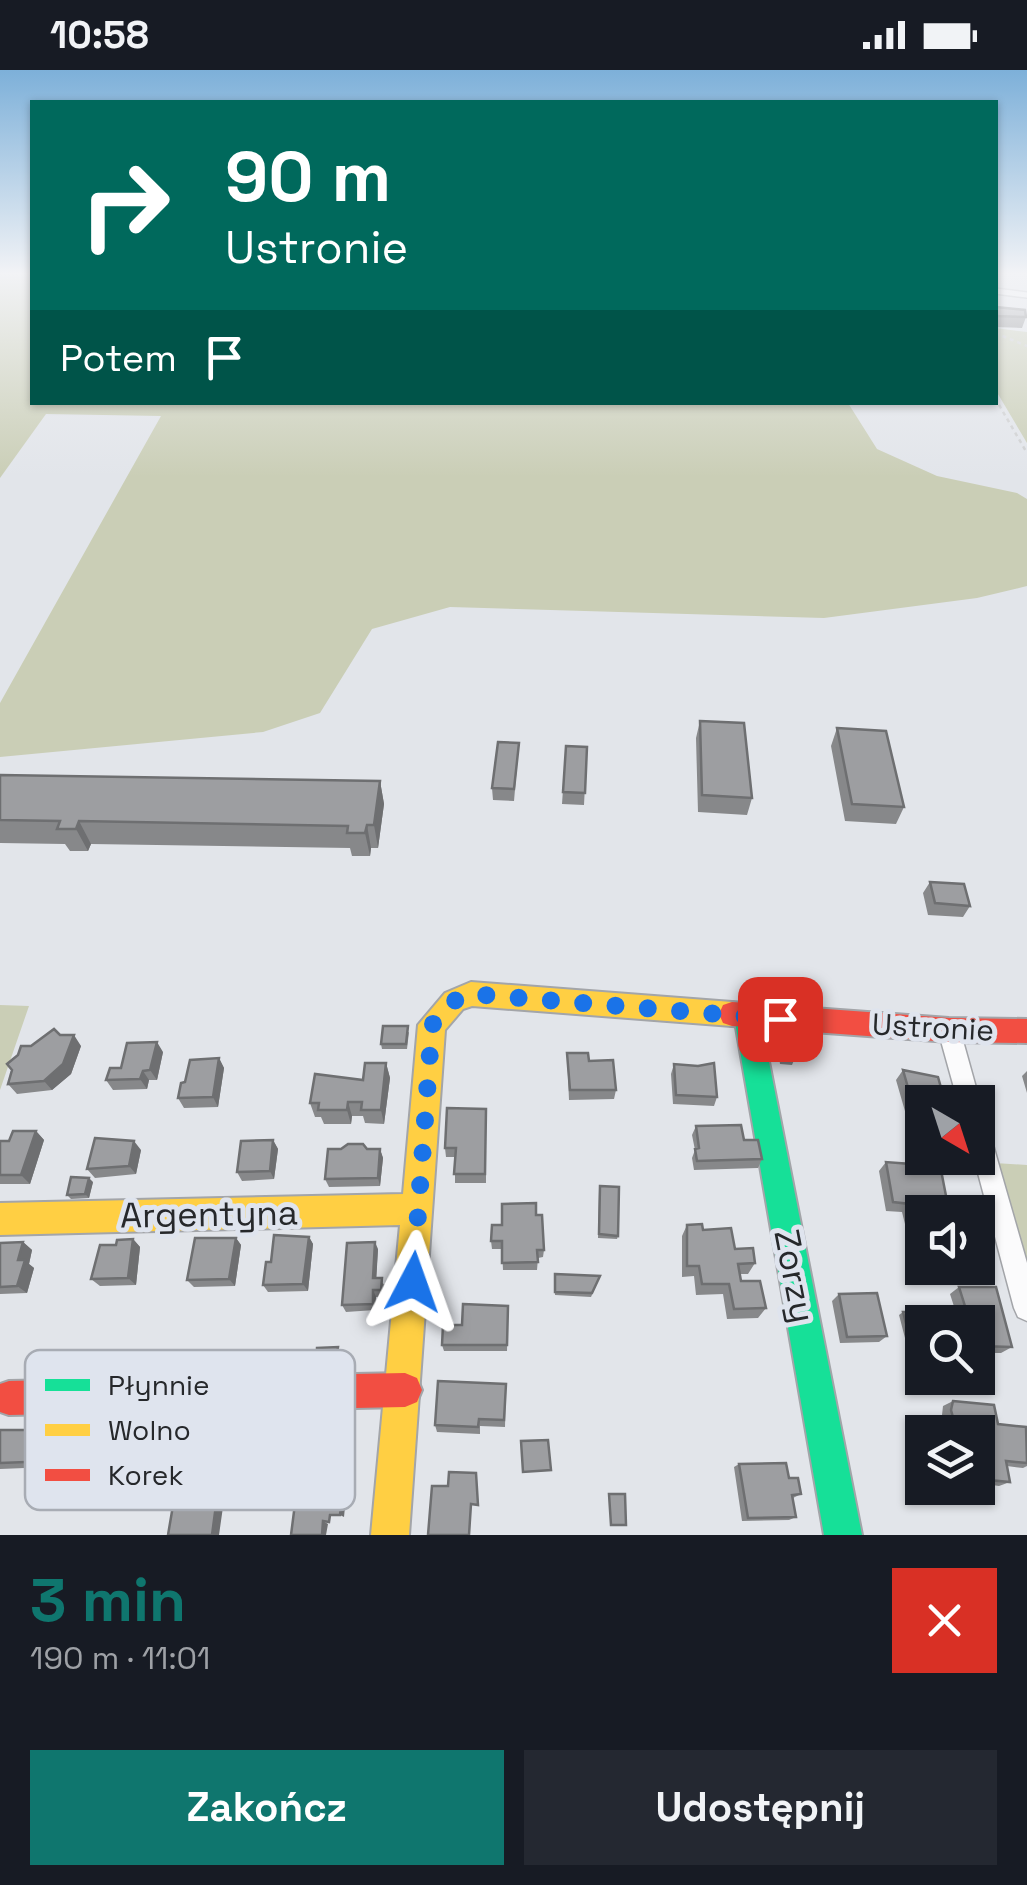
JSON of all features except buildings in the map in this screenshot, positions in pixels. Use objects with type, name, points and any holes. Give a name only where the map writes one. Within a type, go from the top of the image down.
[{"type":"street","name":"Ustronie","points":[[418,1209],[432,1025],[454,1001],[471,994],[949,1030],[1027,1031]]},
{"type":"street","name":"Zorzy","points":[[747,1016],[843,1535]]},
{"type":"street","points":[[949,1030],[965,1085]]},
{"type":"street","points":[[990,1175],[1027,1308]]},
{"type":"street","points":[[390,1535],[418,1209]]},
{"type":"street","name":"Argentyna","points":[[0,1219],[418,1209]]},
{"type":"street","points":[[355,1391],[404,1390]]},
{"type":"street","points":[[10,1398],[25,1398]]},
{"type":"path","points":[[998,403],[1027,452]]},
{"type":"green space","points":[[0,340],[30,340],[30,405],[849,405],[877,449],[937,476],[1017,493],[1027,499],[1027,586],[977,598],[824,618],[450,607],[372,629],[320,713],[263,732],[0,757],[0,703],[161,416],[46,414],[0,478]]},
{"type":"green space","points":[[998,340],[1027,340],[1027,443],[998,394]]},
{"type":"green space","points":[[0,1005],[29,1006],[0,1090]]},
{"type":"green space","points":[[995,1163],[1027,1165],[1027,1279]]},
{"type":"traffic: fast","points":[[747,1016],[843,1535]]},
{"type":"traffic: slow","points":[[390,1535],[432,1025],[454,1001],[471,994],[732,1014]]},
{"type":"traffic: slow","points":[[0,1219],[419,1209]]},
{"type":"traffic: jam","points":[[732,1014],[949,1030],[1027,1031]]},
{"type":"traffic: jam","points":[[355,1391],[405,1390]]},
{"type":"traffic: jam","points":[[9,1398],[25,1398]]},
{"type":"route","points":[[413,1282],[432,1025],[454,1001],[471,994],[780,1019]]}]
